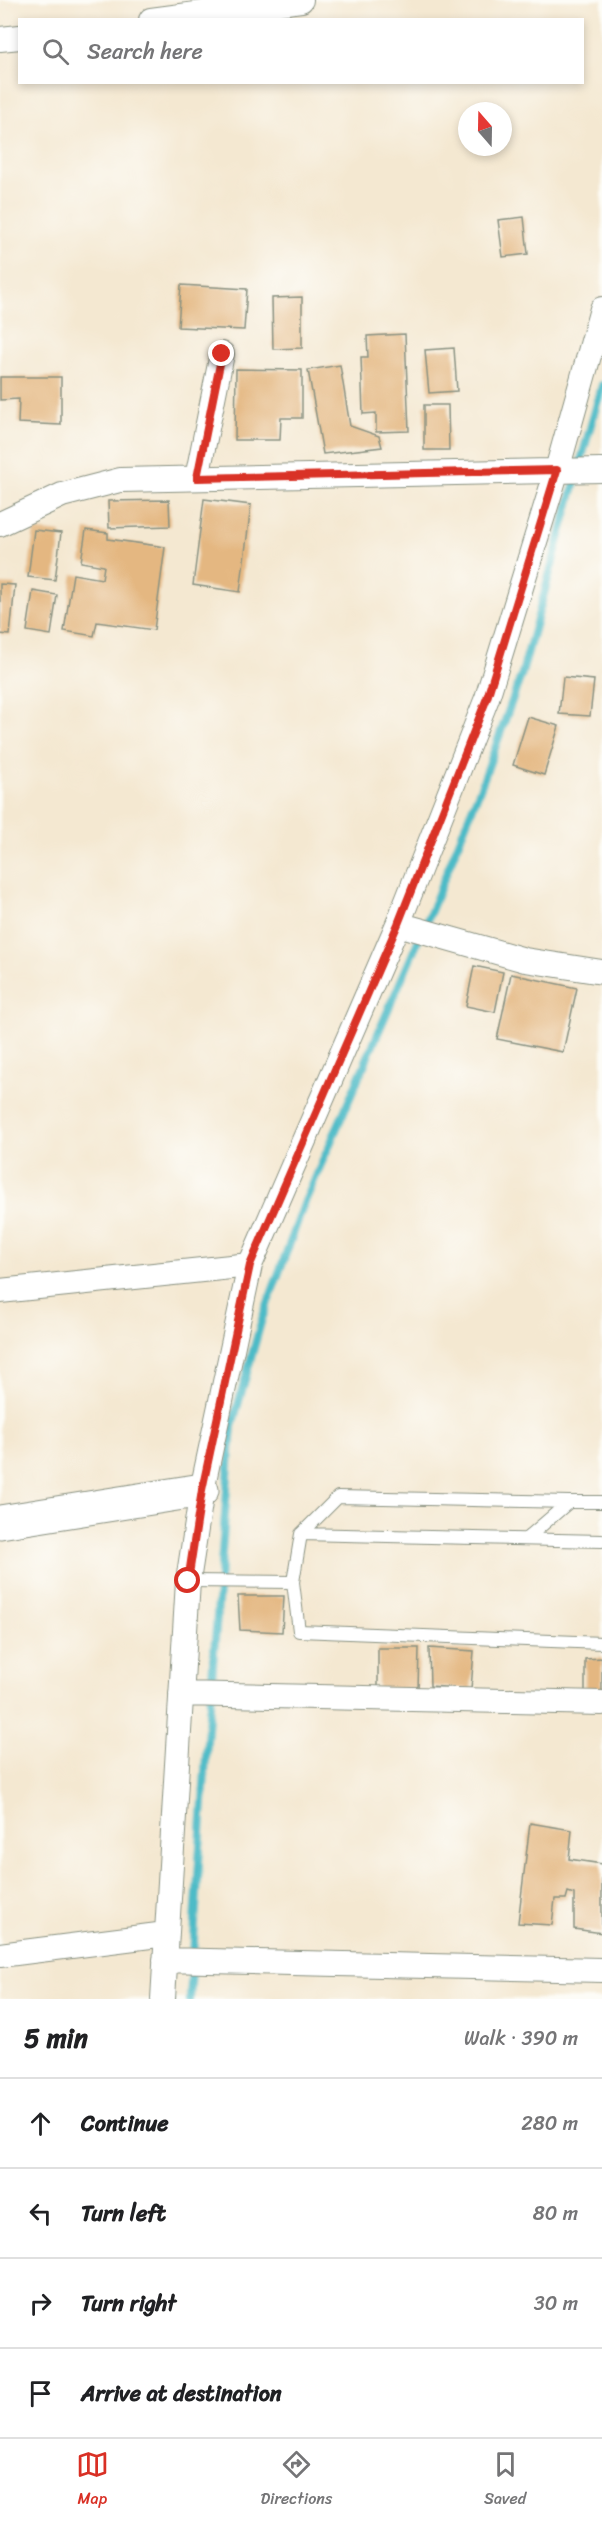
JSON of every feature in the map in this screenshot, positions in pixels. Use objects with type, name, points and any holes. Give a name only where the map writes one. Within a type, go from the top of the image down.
[{"type":"street","points":[[166,18],[301,0]]},
{"type":"street","points":[[0,39],[18,37]]},
{"type":"street","points":[[164,1999],[188,1581],[202,1490],[250,1265],[398,924],[487,698],[557,470],[602,309]]},
{"type":"street","points":[[197,478],[222,354]]},
{"type":"street","points":[[0,524],[62,495],[120,480],[602,470]]},
{"type":"street","points":[[398,924],[525,960],[602,972]]},
{"type":"street","points":[[0,1291],[250,1265]]},
{"type":"street","points":[[0,1522],[202,1490]]},
{"type":"street","points":[[181,1694],[602,1703]]},
{"type":"street","points":[[0,1955],[166,1934]]},
{"type":"street","points":[[165,1960],[602,1970]]},
{"type":"lane","points":[[602,1502],[338,1497],[301,1534],[293,1582],[298,1631],[602,1643]]},
{"type":"lane","points":[[526,1539],[569,1502]]},
{"type":"lane","points":[[301,1534],[602,1541]]},
{"type":"lane","points":[[188,1581],[293,1582]]},
{"type":"building","points":[[524,217],[528,254],[503,257],[498,220]]},
{"type":"building","points":[[181,285],[247,289],[244,330],[178,327]]},
{"type":"building","points":[[302,297],[302,348],[273,349],[272,298]]},
{"type":"building","points":[[405,334],[409,431],[376,432],[376,413],[363,414],[361,357],[368,357],[367,336]]},
{"type":"building","points":[[454,348],[457,391],[429,393],[425,350]]},
{"type":"building","points":[[340,365],[350,426],[379,436],[382,447],[323,454],[308,370]]},
{"type":"building","points":[[236,369],[302,370],[302,418],[281,418],[280,440],[235,440]]},
{"type":"building","points":[[0,377],[61,377],[61,425],[18,423],[19,399],[0,400]]},
{"type":"building","points":[[424,405],[448,405],[449,450],[424,450]]},
{"type":"building","points":[[204,499],[251,505],[240,592],[193,585]]},
{"type":"building","points":[[169,500],[170,526],[109,528],[108,501]]},
{"type":"building","points":[[34,530],[61,533],[55,580],[28,577]]},
{"type":"building","points":[[86,530],[108,533],[108,539],[165,547],[154,630],[97,622],[94,636],[64,631],[73,574],[102,579],[104,566],[81,562]]},
{"type":"building","points":[[0,584],[15,585],[10,635],[0,634]]},
{"type":"building","points":[[33,591],[57,595],[51,635],[27,631]]},
{"type":"building","points":[[563,677],[594,680],[590,716],[559,714]]},
{"type":"building","points":[[528,717],[559,726],[544,775],[513,765]]},
{"type":"building","points":[[474,966],[503,972],[495,1012],[466,1006]]},
{"type":"building","points":[[511,974],[577,988],[563,1052],[497,1039]]},
{"type":"building","points":[[238,1596],[284,1596],[282,1632],[240,1630]]},
{"type":"building","points":[[378,1648],[419,1648],[418,1690],[378,1688]]},
{"type":"building","points":[[429,1648],[474,1651],[471,1689],[430,1686]]},
{"type":"building","points":[[602,1658],[602,1691],[585,1691],[585,1659]]},
{"type":"building","points":[[530,1823],[572,1830],[569,1859],[602,1864],[602,1933],[574,1929],[574,1894],[568,1892],[566,1899],[555,1899],[552,1925],[518,1923]]},
{"type":"waterway","points":[[190,1999],[207,1741],[232,1426],[262,1319],[304,1204],[431,911],[482,784],[522,673],[602,385]]},
{"type":"route","points":[[188,1581],[202,1490],[250,1265],[398,924],[487,698],[557,470],[197,478],[222,354]]}]
